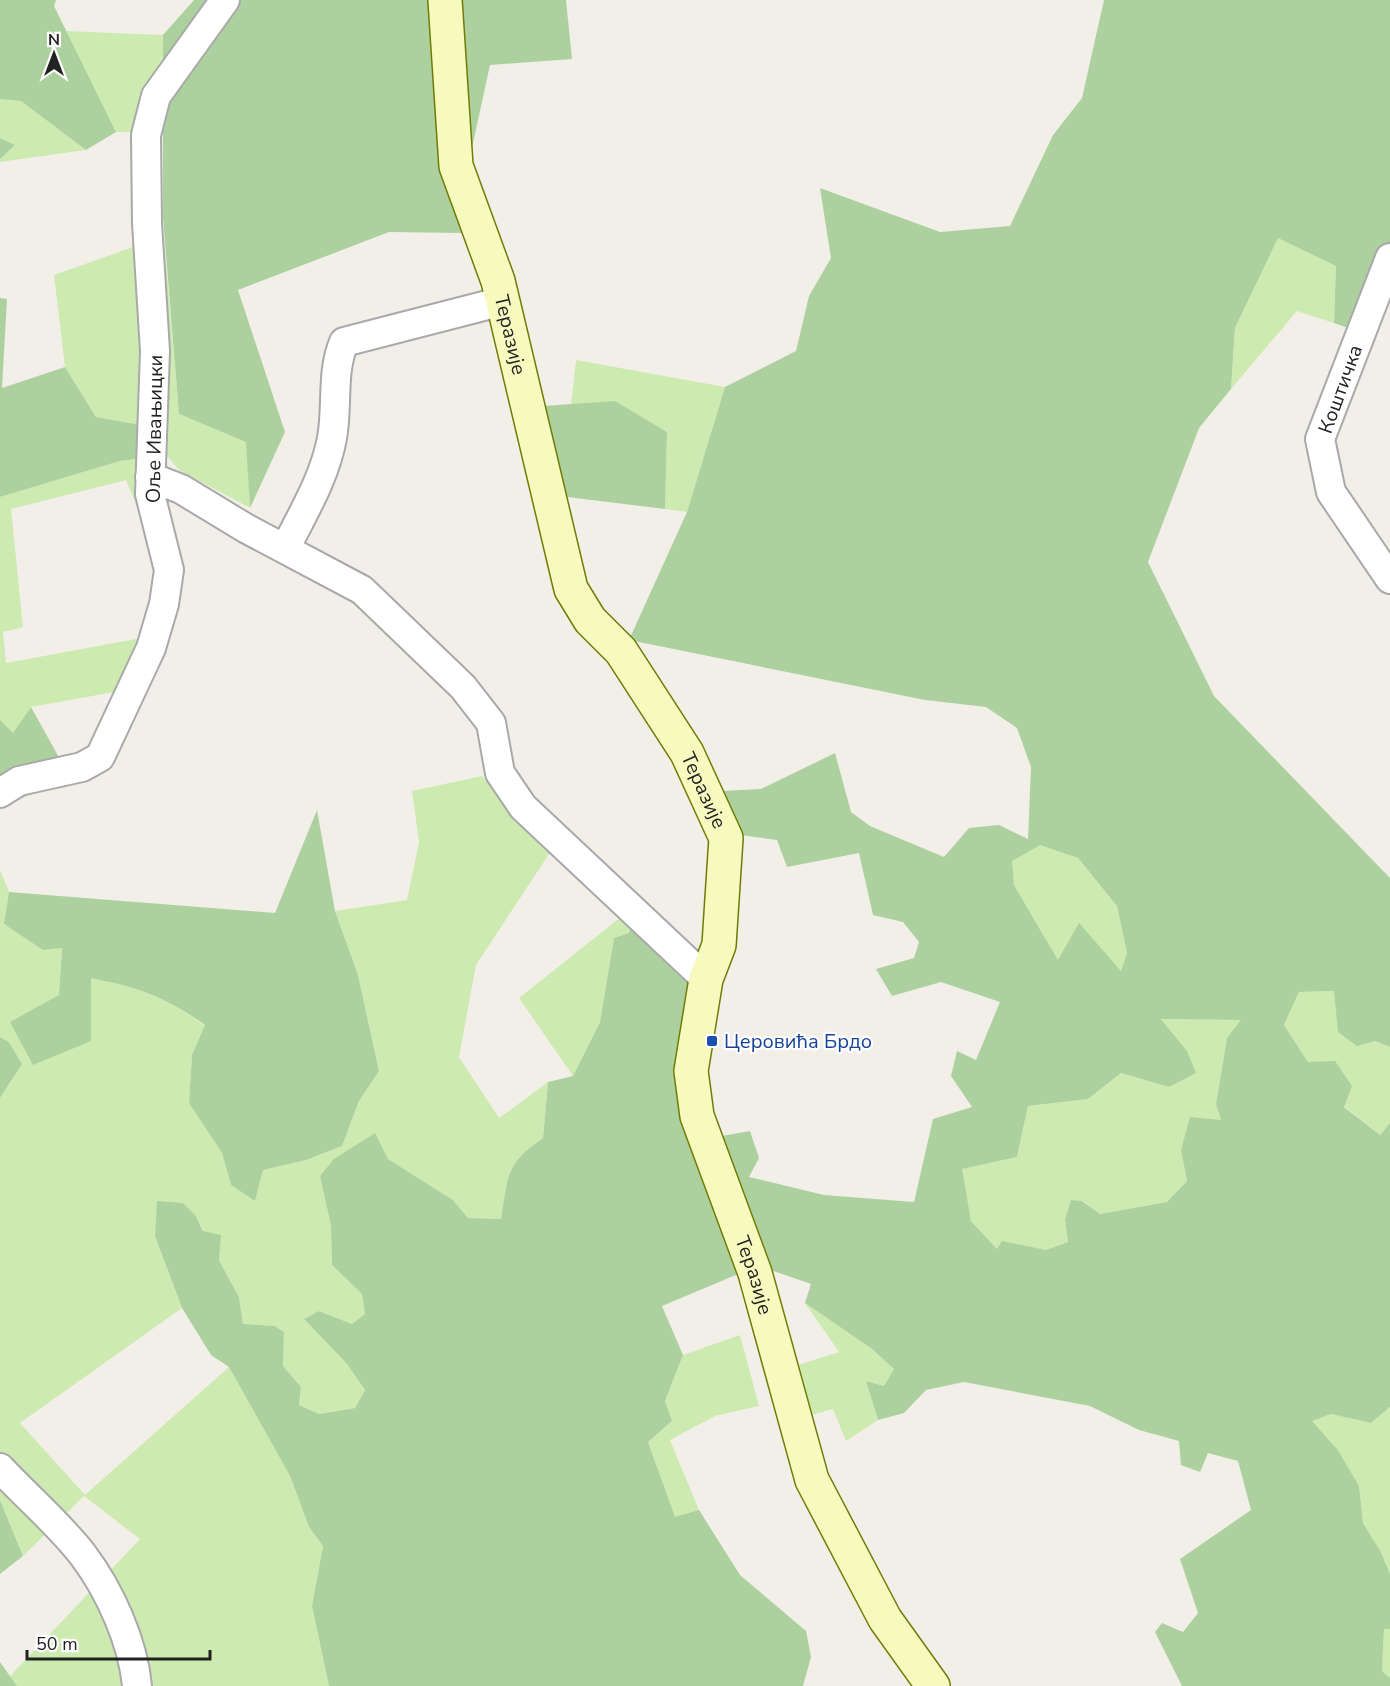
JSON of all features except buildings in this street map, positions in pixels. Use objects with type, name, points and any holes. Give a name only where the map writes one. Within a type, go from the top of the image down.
[{"type":"street","name":"Оље Ивањицки","points":[[0,793],[19,781],[92,762],[105,749],[151,648],[168,586],[165,553],[152,510],[150,477],[155,351],[147,224],[146,135],[156,96],[225,0]]},
{"type":"street","name":"Теразије","points":[[445,0],[456,166],[503,301],[571,589],[590,620],[621,651],[687,753],[726,838],[719,945],[706,979],[691,1071],[697,1116],[755,1273],[812,1480],[885,1619],[933,1686]]},
{"type":"street","name":"Коштичка","points":[[1390,258],[1320,439],[1331,492],[1390,579]]},
{"type":"street","points":[[285,549],[319,481],[332,438],[337,359],[344,342],[503,301]]},
{"type":"street","points":[[150,477],[181,489],[362,590],[463,687],[491,723],[500,773],[523,807],[706,979]]},
{"type":"street","points":[[0,1468],[83,1555],[113,1607],[135,1671],[137,1686]]},
{"type":"green space","points":[[0,0],[56,0],[54,6],[116,132],[86,150],[21,101],[0,99]]},
{"type":"green space","points":[[194,0],[566,0],[572,59],[490,65],[468,166],[518,300],[462,233],[389,232],[238,290],[285,432],[250,508],[246,442],[179,414],[163,217],[163,35]]},
{"type":"green space","points":[[1104,0],[1390,0],[1390,288],[1373,337],[1334,323],[1336,266],[1278,238],[1235,328],[1231,389],[1199,428],[1148,562],[1214,696],[1390,878],[1390,1047],[1375,1041],[1357,1046],[1338,1032],[1334,991],[1299,992],[1284,1025],[1308,1062],[1335,1061],[1352,1086],[1344,1107],[1380,1135],[1390,1123],[1390,1407],[1371,1423],[1331,1414],[1312,1421],[1337,1449],[1359,1486],[1363,1523],[1381,1552],[1390,1574],[1390,1629],[1384,1629],[1382,1671],[1390,1678],[1390,1686],[1182,1686],[1155,1632],[1162,1623],[1183,1632],[1198,1613],[1180,1559],[1251,1510],[1238,1461],[1208,1453],[1200,1472],[1181,1465],[1179,1441],[1139,1430],[1090,1406],[964,1382],[926,1390],[904,1413],[878,1420],[866,1381],[884,1386],[894,1369],[872,1349],[805,1303],[811,1284],[762,1267],[743,1272],[662,1306],[683,1355],[665,1401],[672,1421],[648,1442],[675,1517],[699,1510],[740,1575],[806,1631],[811,1657],[803,1686],[329,1686],[312,1606],[323,1546],[309,1527],[290,1476],[229,1367],[211,1355],[182,1308],[155,1236],[157,1201],[183,1203],[196,1216],[203,1231],[221,1235],[219,1260],[239,1297],[243,1324],[275,1326],[284,1332],[283,1366],[301,1387],[299,1405],[319,1414],[355,1408],[365,1390],[347,1364],[304,1319],[319,1311],[352,1324],[365,1314],[362,1294],[332,1265],[331,1226],[320,1176],[334,1159],[375,1133],[388,1159],[453,1200],[468,1218],[501,1219],[510,1172],[521,1156],[543,1138],[548,1082],[573,1076],[600,1022],[614,938],[629,933],[636,905],[700,961],[693,1018],[716,1137],[750,1131],[759,1158],[749,1177],[824,1195],[914,1202],[933,1119],[972,1107],[951,1076],[957,1051],[976,1060],[1000,1002],[941,982],[892,996],[876,969],[914,958],[919,942],[903,922],[873,915],[859,853],[787,867],[777,840],[740,835],[721,791],[761,789],[835,753],[851,812],[870,826],[944,857],[969,828],[999,825],[1028,839],[1031,767],[1017,728],[986,707],[925,700],[629,640],[687,512],[725,387],[796,351],[809,296],[831,258],[820,188],[940,232],[1010,226],[1053,135],[1082,98]],"holes":[[[1040,845],[1078,858],[1117,906],[1127,953],[1121,971],[1079,923],[1058,960],[1014,885],[1012,861]],[[1161,1019],[1241,1020],[1227,1038],[1216,1104],[1221,1120],[1190,1117],[1181,1150],[1187,1181],[1167,1202],[1100,1214],[1082,1201],[1071,1200],[1065,1220],[1068,1242],[1046,1250],[1002,1241],[997,1249],[971,1221],[962,1169],[1017,1157],[1028,1106],[1088,1099],[1121,1073],[1169,1087],[1196,1073],[1187,1051]]]},
{"type":"green space","points":[[66,31],[163,35],[163,132],[116,132]]},
{"type":"green space","points":[[0,99],[21,101],[86,150],[0,162],[0,159],[15,145],[0,138]]},
{"type":"green space","points":[[0,138],[15,145],[0,159]]},
{"type":"green space","points":[[164,236],[179,414],[247,442],[250,508],[179,470],[141,425],[96,417],[65,367],[54,275]]},
{"type":"green space","points":[[1278,237],[1336,266],[1334,323],[1297,311],[1231,389],[1235,328]]},
{"type":"green space","points":[[0,298],[7,299],[2,388],[65,367],[96,417],[141,425],[144,458],[120,461],[0,497]]},
{"type":"green space","points":[[576,360],[725,387],[687,512],[665,509],[667,431],[571,405]]},
{"type":"green space","points":[[615,401],[667,432],[665,509],[567,497],[543,406]]},
{"type":"green space","points":[[144,458],[156,552],[126,480],[11,509],[23,627],[3,632],[6,663],[147,637],[131,689],[31,707],[13,734],[0,720],[0,497],[120,461]]},
{"type":"green space","points":[[31,707],[71,779],[0,806],[0,720],[13,733]]},
{"type":"green space","points":[[482,776],[551,851],[476,965],[459,1057],[499,1118],[548,1082],[543,1138],[521,1156],[510,1172],[501,1219],[468,1218],[453,1200],[388,1159],[320,1176],[331,1226],[332,1265],[362,1294],[365,1314],[352,1324],[319,1311],[304,1319],[347,1364],[365,1390],[355,1408],[319,1414],[299,1405],[301,1387],[283,1366],[284,1332],[275,1326],[243,1324],[239,1297],[196,1216],[155,1236],[182,1308],[20,1423],[85,1495],[229,1367],[290,1476],[309,1527],[323,1546],[312,1606],[329,1686],[17,1686],[10,1676],[140,1539],[84,1496],[23,1556],[0,1500],[0,1098],[22,1064],[9,1042],[0,1037],[0,870],[9,892],[4,925],[62,947],[59,995],[33,1065],[91,977],[138,989],[176,1007],[205,1026],[192,1055],[189,1103],[222,1153],[231,1185],[255,1200],[263,1170],[306,1160],[342,1146],[359,1101],[379,1071],[358,975],[335,911],[407,900],[419,842],[412,791]]},
{"type":"green space","points":[[317,810],[335,911],[358,975],[379,1071],[359,1101],[342,1146],[306,1160],[263,1170],[255,1201],[231,1185],[222,1153],[189,1103],[192,1055],[205,1025],[190,1015],[151,994],[91,978],[91,1041],[33,1065],[10,1022],[59,995],[62,948],[43,950],[4,924],[9,892],[275,913]]},
{"type":"green space","points":[[1040,844],[1078,858],[1117,906],[1127,953],[1121,971],[1058,960],[1014,885],[1011,861]]},
{"type":"green space","points":[[636,905],[629,933],[614,938],[600,1022],[573,1076],[519,998]]},
{"type":"green space","points":[[1334,991],[1375,1041],[1390,1047],[1390,1123],[1380,1135],[1344,1106],[1308,1062],[1284,1025],[1299,992]]},
{"type":"green space","points":[[1161,1019],[1242,1020],[1227,1038],[1216,1104],[1221,1121],[1181,1150],[1187,1181],[1167,1202],[1100,1214],[1083,1201],[1065,1220],[1068,1242],[1046,1250],[1003,1242],[997,1249],[971,1221],[961,1169],[1017,1157],[1028,1106],[1088,1099],[1121,1073],[1169,1087],[1187,1051]]},
{"type":"green space","points":[[0,1037],[9,1042],[22,1064],[0,1098]]},
{"type":"green space","points":[[805,1303],[872,1349],[894,1369],[884,1386],[866,1381],[878,1420],[846,1441],[833,1409],[804,1417],[792,1367],[839,1352]]},
{"type":"green space","points":[[740,1335],[759,1406],[715,1416],[670,1440],[699,1510],[675,1518],[648,1442],[672,1421],[665,1401],[683,1355]]},
{"type":"green space","points":[[1390,1407],[1390,1574],[1381,1552],[1363,1523],[1359,1486],[1311,1421],[1331,1414],[1371,1423]]},
{"type":"green space","points":[[0,1500],[23,1556],[0,1574]]},
{"type":"green space","points":[[1384,1629],[1390,1629],[1390,1678],[1382,1671]]},
{"type":"green space","points":[[0,1662],[17,1686],[0,1686]]},
{"type":"place","name":"Церовића Брдо","points":[[712,1041]]}]
